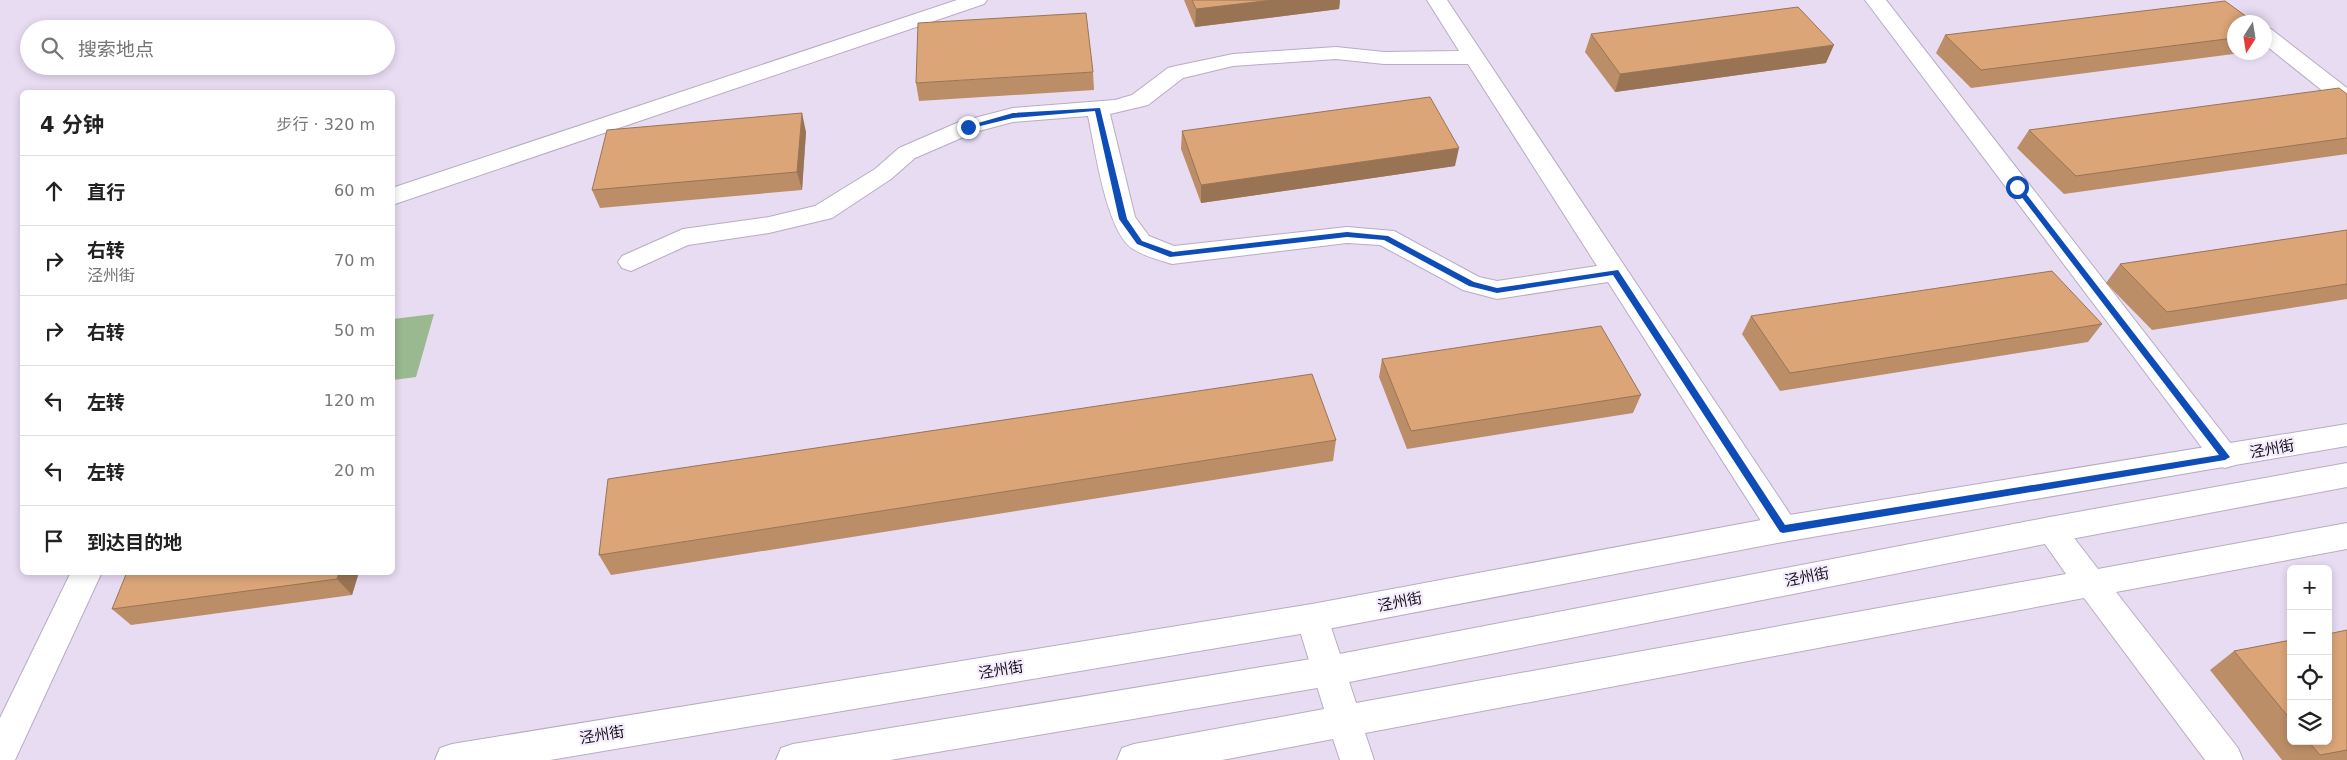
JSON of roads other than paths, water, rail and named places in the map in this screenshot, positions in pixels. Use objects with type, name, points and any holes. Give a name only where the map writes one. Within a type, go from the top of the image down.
[{"type":"main road","points":[[395,196],[977,0]]},
{"type":"main road","points":[[1437,0],[1783,529]]},
{"type":"main road","points":[[1875,0],[2225,457]]},
{"type":"main road","points":[[2272,38],[2347,99]]},
{"type":"main road","points":[[631,262],[683,237],[769,225],[823,212],[883,174],[907,153],[968,127],[1013,116],[1116,107],[1140,100],[1176,73],[1232,60],[1336,53],[1384,58],[1474,57]]},
{"type":"main road","points":[[1098,109],[1123,219],[1140,242],[1172,255],[1347,235],[1385,237],[1472,284],[1497,290],[1615,272]]},
{"type":"main road","name":"泾州街","points":[[452,760],[1312,618],[1783,529],[2225,457],[2347,435]]},
{"type":"main road","name":"泾州街","points":[[793,760],[1329,671],[2050,530],[2347,475]]},
{"type":"main road","points":[[2050,530],[2226,760]]},
{"type":"main road","points":[[1134,760],[2347,536]]},
{"type":"main road","points":[[0,754],[86,575]]},
{"type":"main road","points":[[1312,618],[1357,760]]}]
